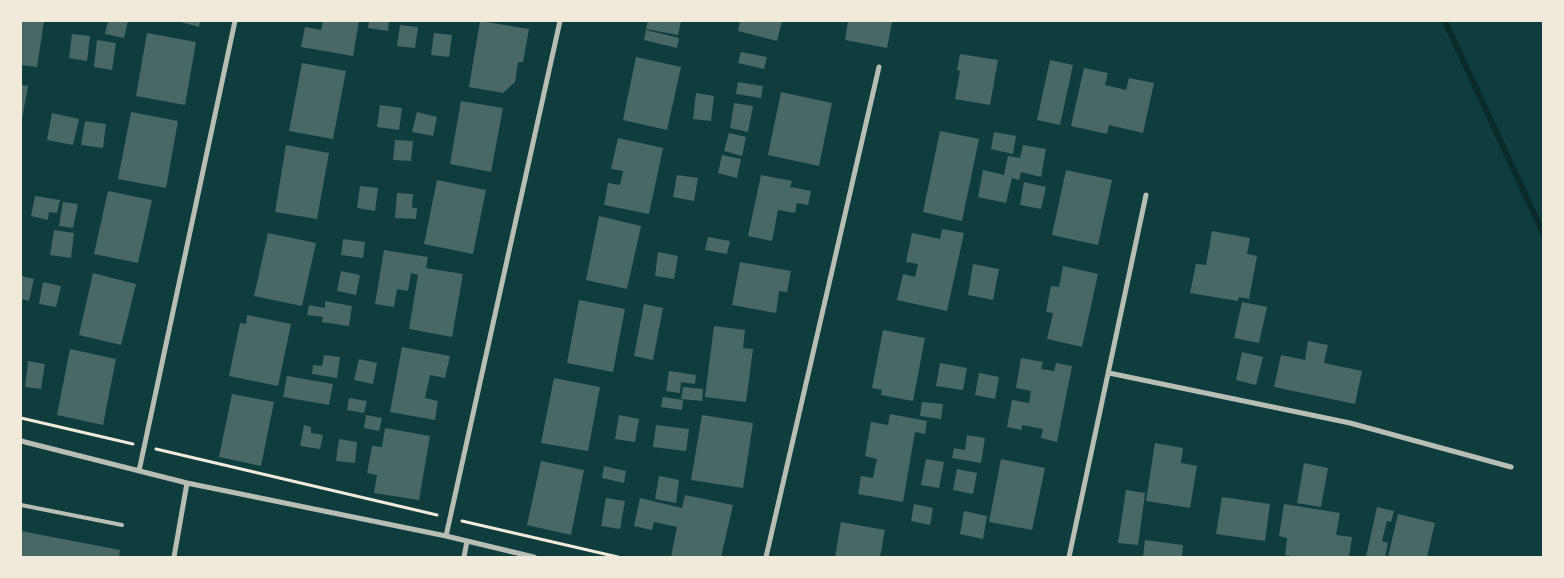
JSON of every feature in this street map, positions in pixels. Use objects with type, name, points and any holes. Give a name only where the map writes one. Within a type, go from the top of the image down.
[{"type":"street","points":[[139,471],[235,21]]},
{"type":"street","points":[[446,536],[560,21]]},
{"type":"street","points":[[766,557],[879,67]]},
{"type":"street","points":[[1070,557],[1146,195]]},
{"type":"street","points":[[1109,373],[1350,422],[1511,466]]},
{"type":"street","points":[[21,441],[187,482],[446,536],[534,557]]},
{"type":"street","points":[[174,557],[187,482]]},
{"type":"street","points":[[464,557],[466,541]]},
{"type":"lane","points":[[21,506],[122,525]]},
{"type":"path","points":[[21,418],[618,557]]},
{"type":"building","points":[[21,21],[44,21],[37,67],[21,65]]},
{"type":"building","points":[[108,21],[128,21],[124,38],[105,34]]},
{"type":"building","points":[[177,21],[200,21],[199,27]]},
{"type":"building","points":[[323,21],[359,21],[353,56],[301,47],[305,27],[321,30]]},
{"type":"building","points":[[369,21],[389,21],[388,31],[368,28]]},
{"type":"building","points":[[480,21],[529,29],[523,62],[518,62],[515,82],[503,93],[469,87]]},
{"type":"building","points":[[648,21],[681,21],[678,35],[646,29]]},
{"type":"building","points":[[740,21],[782,21],[777,41],[738,31]]},
{"type":"building","points":[[848,21],[892,22],[887,48],[845,40]]},
{"type":"building","points":[[400,25],[418,27],[415,48],[397,46]]},
{"type":"building","points":[[646,30],[679,38],[677,48],[644,40]]},
{"type":"building","points":[[147,33],[196,42],[185,105],[136,96]]},
{"type":"building","points":[[434,33],[452,35],[449,57],[431,55]]},
{"type":"building","points":[[72,34],[90,36],[87,61],[69,58]]},
{"type":"building","points":[[97,40],[116,43],[112,70],[94,67]]},
{"type":"building","points":[[741,52],[767,57],[764,69],[738,63]]},
{"type":"building","points":[[960,54],[998,60],[990,105],[955,99],[960,71],[957,70]]},
{"type":"building","points":[[636,57],[681,67],[667,130],[623,120]]},
{"type":"building","points":[[1050,60],[1073,65],[1060,125],[1037,120]]},
{"type":"building","points":[[302,63],[346,71],[333,139],[289,131]]},
{"type":"building","points":[[1084,68],[1108,73],[1105,85],[1126,90],[1129,78],[1154,83],[1143,133],[1109,125],[1107,134],[1071,126]]},
{"type":"building","points":[[738,82],[763,86],[761,98],[736,94]]},
{"type":"building","points":[[21,85],[28,86],[22,119],[21,119]]},
{"type":"building","points":[[781,92],[832,103],[819,166],[768,155]]},
{"type":"building","points":[[696,93],[714,96],[711,121],[693,119]]},
{"type":"building","points":[[461,101],[503,108],[491,172],[450,164]]},
{"type":"building","points":[[734,103],[753,106],[748,132],[730,128]]},
{"type":"building","points":[[380,105],[402,108],[399,130],[377,127]]},
{"type":"building","points":[[131,112],[178,121],[166,188],[118,179]]},
{"type":"building","points":[[417,112],[437,117],[433,136],[412,132]]},
{"type":"building","points":[[52,113],[79,119],[73,145],[47,140]]},
{"type":"building","points":[[85,121],[106,124],[103,148],[81,145]]},
{"type":"building","points":[[940,131],[979,139],[962,221],[923,212]]},
{"type":"building","points":[[994,132],[1016,136],[1013,154],[991,149]]},
{"type":"building","points":[[729,133],[746,137],[742,156],[724,151]]},
{"type":"building","points":[[618,138],[663,148],[649,214],[604,205],[608,183],[620,185],[623,171],[611,169]]},
{"type":"building","points":[[395,140],[413,141],[411,161],[393,160]]},
{"type":"building","points":[[286,145],[329,153],[317,219],[275,212]]},
{"type":"building","points":[[1023,145],[1046,149],[1041,177],[1021,172],[1019,180],[1012,178],[1006,203],[978,197],[983,170],[1004,175],[1008,156],[1020,158]]},
{"type":"building","points":[[722,155],[741,159],[737,178],[718,173]]},
{"type":"building","points":[[1066,170],[1112,180],[1098,245],[1052,235]]},
{"type":"building","points":[[677,175],[698,178],[694,201],[673,197]]},
{"type":"building","points":[[761,175],[792,181],[790,187],[811,191],[808,205],[797,203],[795,213],[778,210],[772,241],[748,236]]},
{"type":"building","points":[[437,180],[486,190],[473,254],[424,244]]},
{"type":"building","points":[[1024,182],[1046,187],[1041,209],[1020,205]]},
{"type":"building","points":[[360,186],[378,188],[375,211],[357,208]]},
{"type":"building","points":[[108,191],[152,200],[138,263],[94,254]]},
{"type":"building","points":[[397,193],[413,194],[412,208],[417,208],[416,219],[395,218]]},
{"type":"building","points":[[35,196],[60,200],[57,213],[49,212],[48,220],[31,216]]},
{"type":"building","points":[[63,202],[78,204],[73,228],[59,226]]},
{"type":"building","points":[[599,216],[641,226],[627,289],[586,280]]},
{"type":"building","points":[[942,229],[964,233],[947,311],[897,300],[903,274],[915,277],[918,264],[906,262],[912,233],[940,239]]},
{"type":"building","points":[[54,230],[74,233],[71,258],[50,255]]},
{"type":"building","points":[[1212,231],[1250,238],[1247,254],[1257,256],[1249,299],[1239,297],[1238,301],[1190,293],[1196,264],[1206,265]]},
{"type":"building","points":[[268,233],[316,243],[302,306],[254,296]]},
{"type":"building","points":[[708,237],[730,241],[727,254],[705,250]]},
{"type":"building","points":[[343,239],[365,242],[363,258],[341,255]]},
{"type":"building","points":[[384,250],[428,257],[426,268],[463,274],[452,337],[409,329],[418,275],[411,273],[408,291],[397,289],[394,307],[375,304]]},
{"type":"building","points":[[658,252],[678,256],[674,279],[655,276]]},
{"type":"building","points":[[740,262],[791,271],[787,292],[779,291],[776,313],[732,305]]},
{"type":"building","points":[[973,264],[999,269],[993,300],[968,295]]},
{"type":"building","points":[[1063,266],[1098,274],[1082,347],[1047,339],[1053,313],[1046,312],[1051,286],[1059,287]]},
{"type":"building","points":[[341,271],[360,275],[356,295],[337,291]]},
{"type":"building","points":[[93,273],[136,284],[121,345],[79,335]]},
{"type":"building","points":[[21,276],[34,279],[29,301],[21,299]]},
{"type":"building","points":[[43,282],[61,286],[56,307],[39,304]]},
{"type":"building","points":[[579,300],[625,309],[613,372],[567,363]]},
{"type":"building","points":[[325,301],[352,306],[349,326],[322,322],[323,317],[307,315],[309,305],[325,308]]},
{"type":"building","points":[[1242,302],[1267,307],[1259,343],[1234,338]]},
{"type":"building","points":[[644,304],[663,308],[653,360],[634,356]]},
{"type":"building","points":[[247,315],[291,324],[278,386],[229,376],[240,323],[246,324]]},
{"type":"building","points":[[714,326],[745,330],[743,348],[753,349],[746,402],[705,397]]},
{"type":"building","points":[[883,330],[925,338],[913,401],[881,395],[882,390],[872,388]]},
{"type":"building","points":[[1308,341],[1328,345],[1324,363],[1362,371],[1355,404],[1274,387],[1281,355],[1305,360]]},
{"type":"building","points":[[402,347],[450,356],[445,378],[430,375],[425,398],[438,401],[435,420],[390,412]]},
{"type":"building","points":[[70,349],[116,359],[103,425],[57,415]]},
{"type":"building","points":[[1242,352],[1263,357],[1256,385],[1236,380]]},
{"type":"building","points":[[324,355],[340,357],[337,378],[312,374],[313,365],[322,366]]},
{"type":"building","points":[[1021,358],[1043,362],[1041,369],[1054,371],[1056,363],[1072,366],[1057,442],[1041,438],[1043,429],[1022,425],[1022,430],[1007,427],[1012,400],[1029,403],[1031,391],[1016,388]]},
{"type":"building","points":[[359,359],[377,363],[373,384],[354,380]]},
{"type":"building","points":[[28,361],[45,364],[41,389],[25,387]]},
{"type":"building","points":[[940,363],[967,368],[963,390],[936,386]]},
{"type":"building","points":[[669,371],[696,375],[695,384],[681,382],[680,393],[666,391]]},
{"type":"building","points":[[979,373],[999,377],[995,399],[975,395]]},
{"type":"building","points":[[287,376],[333,384],[329,405],[283,397]]},
{"type":"building","points":[[554,378],[600,387],[588,451],[541,443]]},
{"type":"building","points":[[683,387],[703,389],[702,401],[681,399]]},
{"type":"building","points":[[232,394],[274,402],[261,466],[219,457]]},
{"type":"building","points":[[663,397],[683,400],[682,410],[661,407]]},
{"type":"building","points":[[349,398],[367,401],[364,413],[347,410]]},
{"type":"building","points":[[922,402],[943,404],[941,419],[920,416]]},
{"type":"building","points":[[890,414],[927,421],[925,434],[915,432],[903,502],[858,494],[861,476],[873,478],[877,459],[865,456],[871,422],[888,425]]},
{"type":"building","points":[[366,415],[382,418],[379,431],[364,428]]},
{"type":"building","points":[[619,415],[639,419],[635,442],[615,439]]},
{"type":"building","points":[[702,415],[753,423],[743,488],[691,480]]},
{"type":"building","points":[[304,425],[311,427],[311,433],[323,435],[320,449],[300,446]]},
{"type":"building","points":[[656,425],[689,429],[686,451],[653,447]]},
{"type":"building","points":[[385,428],[430,436],[419,500],[374,493],[377,475],[367,473],[372,446],[382,447]]},
{"type":"building","points":[[967,435],[985,438],[981,463],[952,458],[954,448],[965,450]]},
{"type":"building","points":[[339,439],[357,442],[355,463],[336,461]]},
{"type":"building","points":[[1155,443],[1183,448],[1181,463],[1197,466],[1190,508],[1146,501]]},
{"type":"building","points":[[926,459],[944,462],[939,488],[921,485]]},
{"type":"building","points":[[1001,459],[1045,468],[1032,530],[989,522]]},
{"type":"building","points":[[541,461],[584,470],[571,535],[527,525]]},
{"type":"building","points":[[1304,463],[1328,468],[1321,507],[1297,503]]},
{"type":"building","points":[[604,466],[626,471],[624,483],[602,478]]},
{"type":"building","points":[[957,469],[977,473],[973,494],[953,490]]},
{"type":"building","points":[[659,476],[679,480],[676,503],[655,499]]},
{"type":"building","points":[[1126,490],[1145,493],[1138,545],[1118,543]]},
{"type":"building","points":[[685,495],[733,505],[721,557],[671,557],[677,527],[654,522],[652,530],[634,526],[640,498],[682,508]]},
{"type":"building","points":[[1222,497],[1270,504],[1265,541],[1216,534]]},
{"type":"building","points":[[606,498],[625,501],[620,529],[601,526]]},
{"type":"building","points":[[914,504],[933,508],[930,525],[911,521]]},
{"type":"building","points":[[1284,504],[1340,513],[1336,535],[1352,537],[1349,557],[1300,557],[1285,555],[1287,538],[1279,536]]},
{"type":"building","points":[[1377,507],[1394,511],[1391,522],[1387,521],[1382,541],[1388,543],[1385,557],[1366,557]]},
{"type":"building","points":[[964,511],[987,516],[983,539],[960,534]]},
{"type":"building","points":[[1398,514],[1435,523],[1427,557],[1388,557]]},
{"type":"building","points":[[841,522],[885,530],[880,557],[835,557]]},
{"type":"building","points":[[21,531],[120,550],[119,557],[21,556]]},
{"type":"building","points":[[1145,540],[1183,545],[1182,557],[1143,557]]},
{"type":"waterway","points":[[1445,21],[1543,233]]}]
